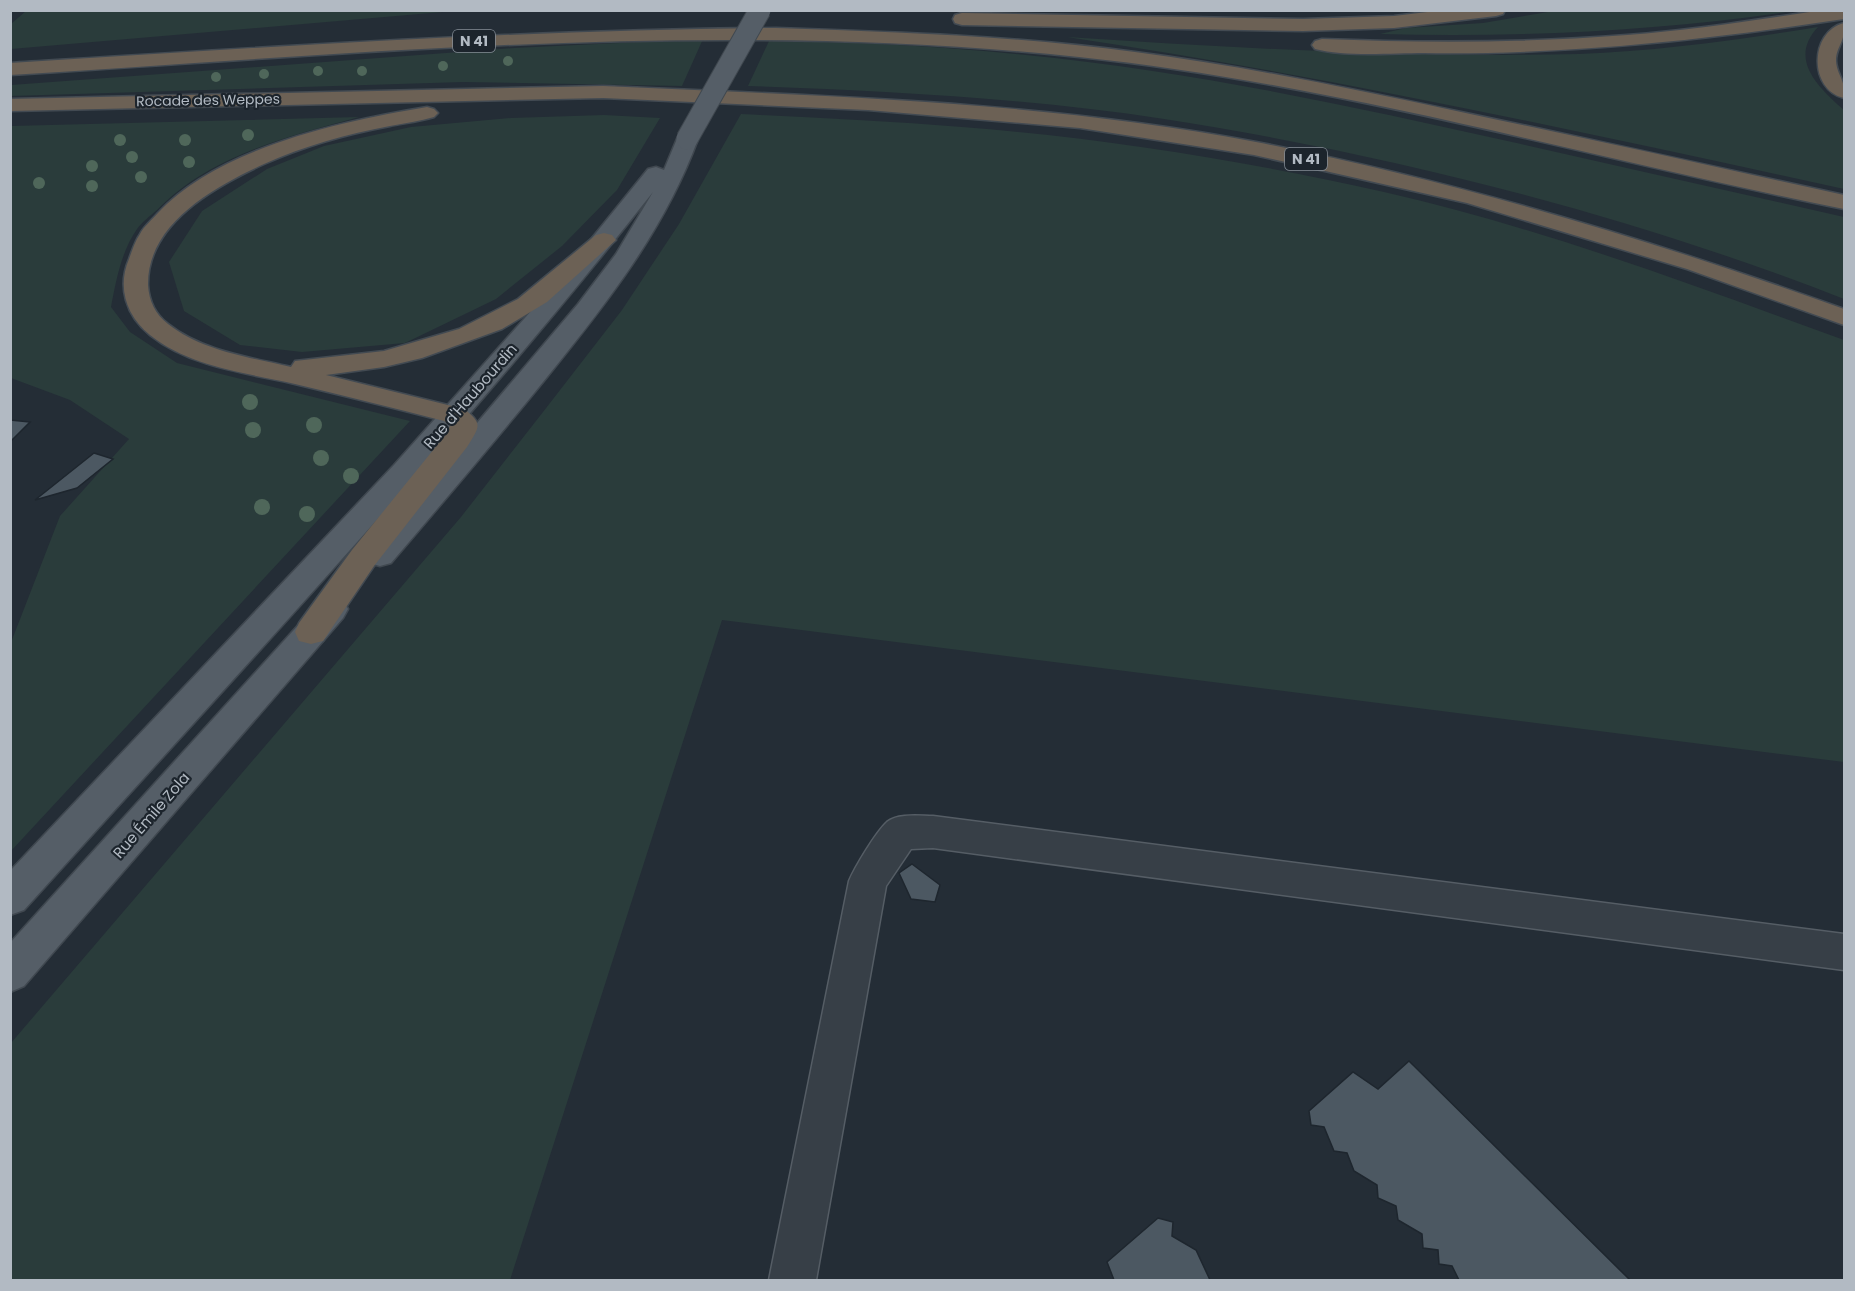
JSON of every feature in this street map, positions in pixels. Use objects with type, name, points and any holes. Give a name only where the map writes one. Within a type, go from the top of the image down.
[{"type":"highway","points":[[941,18],[1303,25],[1404,21],[1496,10]]},
{"type":"highway","points":[[964,19],[1301,44],[1414,48],[1551,45],[1692,34],[1845,13]]},
{"type":"highway","points":[[10,61],[552,19]]},
{"type":"highway","points":[[1845,29],[1828,47],[1826,61],[1830,74],[1845,92]]},
{"type":"highway","name":"N 41","points":[[10,69],[596,34],[788,33],[992,42],[1129,57],[1285,82],[1845,202]]},
{"type":"highway","name":"Rocade des Weppes","points":[[10,105],[593,92],[747,99]]},
{"type":"highway","points":[[301,644],[380,534],[457,440],[464,429],[464,423],[454,415],[233,362],[186,346],[158,329],[141,308],[134,288],[139,260],[150,237],[168,215],[196,191],[238,166],[305,141],[343,130],[409,116],[453,110],[538,105],[747,99]]},
{"type":"highway","name":"N 41","points":[[747,99],[867,104],[1034,117],[1181,136],[1300,157],[1456,194],[1604,235],[1736,277],[1845,317]]},
{"type":"highway","points":[[233,362],[282,367],[341,366],[405,354],[440,343],[498,322],[517,311],[604,240]]},
{"type":"main road","name":"Rue d'Haubourdin","points":[[301,644],[476,446],[575,326],[642,232],[660,202],[672,179],[687,139],[758,13]]},
{"type":"main road","name":"Rue d'Haubourdin","points":[[10,897],[454,415],[687,139]]},
{"type":"main road","name":"Rue Émile Zola","points":[[10,974],[301,644]]},
{"type":"lane","points":[[792,1281],[868,881],[901,833],[933,832],[1845,952]]},
{"type":"shaded area","points":[[26,11],[454,11],[11,49],[11,24]]},
{"type":"shaded area","points":[[1554,11],[1793,11],[1691,24],[1534,34],[1380,34],[1406,28],[1483,23]]},
{"type":"shaded area","points":[[1818,27],[1809,39],[1806,61],[1816,82],[1844,110],[1844,189],[1360,87],[1067,37],[1323,51],[1515,55],[1579,54],[1669,48]]},
{"type":"shaded area","points":[[703,39],[682,86],[463,82],[11,96],[11,85],[514,48]]},
{"type":"shaded area","points":[[769,41],[897,45],[994,52],[1149,70],[1392,115],[1844,217],[1844,299],[1679,240],[1594,214],[1422,169],[1249,133],[1112,112],[1008,101],[904,93],[748,86]]},
{"type":"shaded area","points":[[741,114],[935,125],[1068,137],[1175,152],[1332,181],[1443,206],[1559,240],[1674,278],[1844,340],[1844,762],[722,620],[510,1280],[11,1280],[11,1043],[461,517],[622,310],[679,224]]},
{"type":"shaded area","points":[[604,115],[660,118],[617,190],[562,246],[496,299],[405,343],[302,352],[240,345],[184,311],[169,262],[202,211],[267,169],[324,146],[411,127],[511,118]]},
{"type":"shaded area","points":[[359,117],[251,150],[201,175],[178,191],[141,224],[131,238],[120,267],[111,307],[130,332],[177,363],[410,421],[11,851],[10,645],[60,516],[129,439],[70,400],[11,378],[11,126]]},
{"type":"building","points":[[10,420],[30,422],[10,442]]},
{"type":"building","points":[[94,453],[113,459],[77,488],[35,500]]},
{"type":"building","points":[[912,864],[940,885],[935,902],[911,899],[899,873]]},
{"type":"building","points":[[1409,1061],[1630,1280],[1459,1280],[1452,1266],[1439,1264],[1438,1250],[1423,1248],[1422,1234],[1398,1220],[1396,1206],[1378,1198],[1377,1185],[1354,1171],[1347,1153],[1334,1151],[1324,1127],[1311,1125],[1309,1111],[1353,1072],[1378,1089]]},
{"type":"building","points":[[1158,1218],[1173,1222],[1172,1236],[1196,1250],[1210,1280],[1114,1280],[1107,1262]]}]
